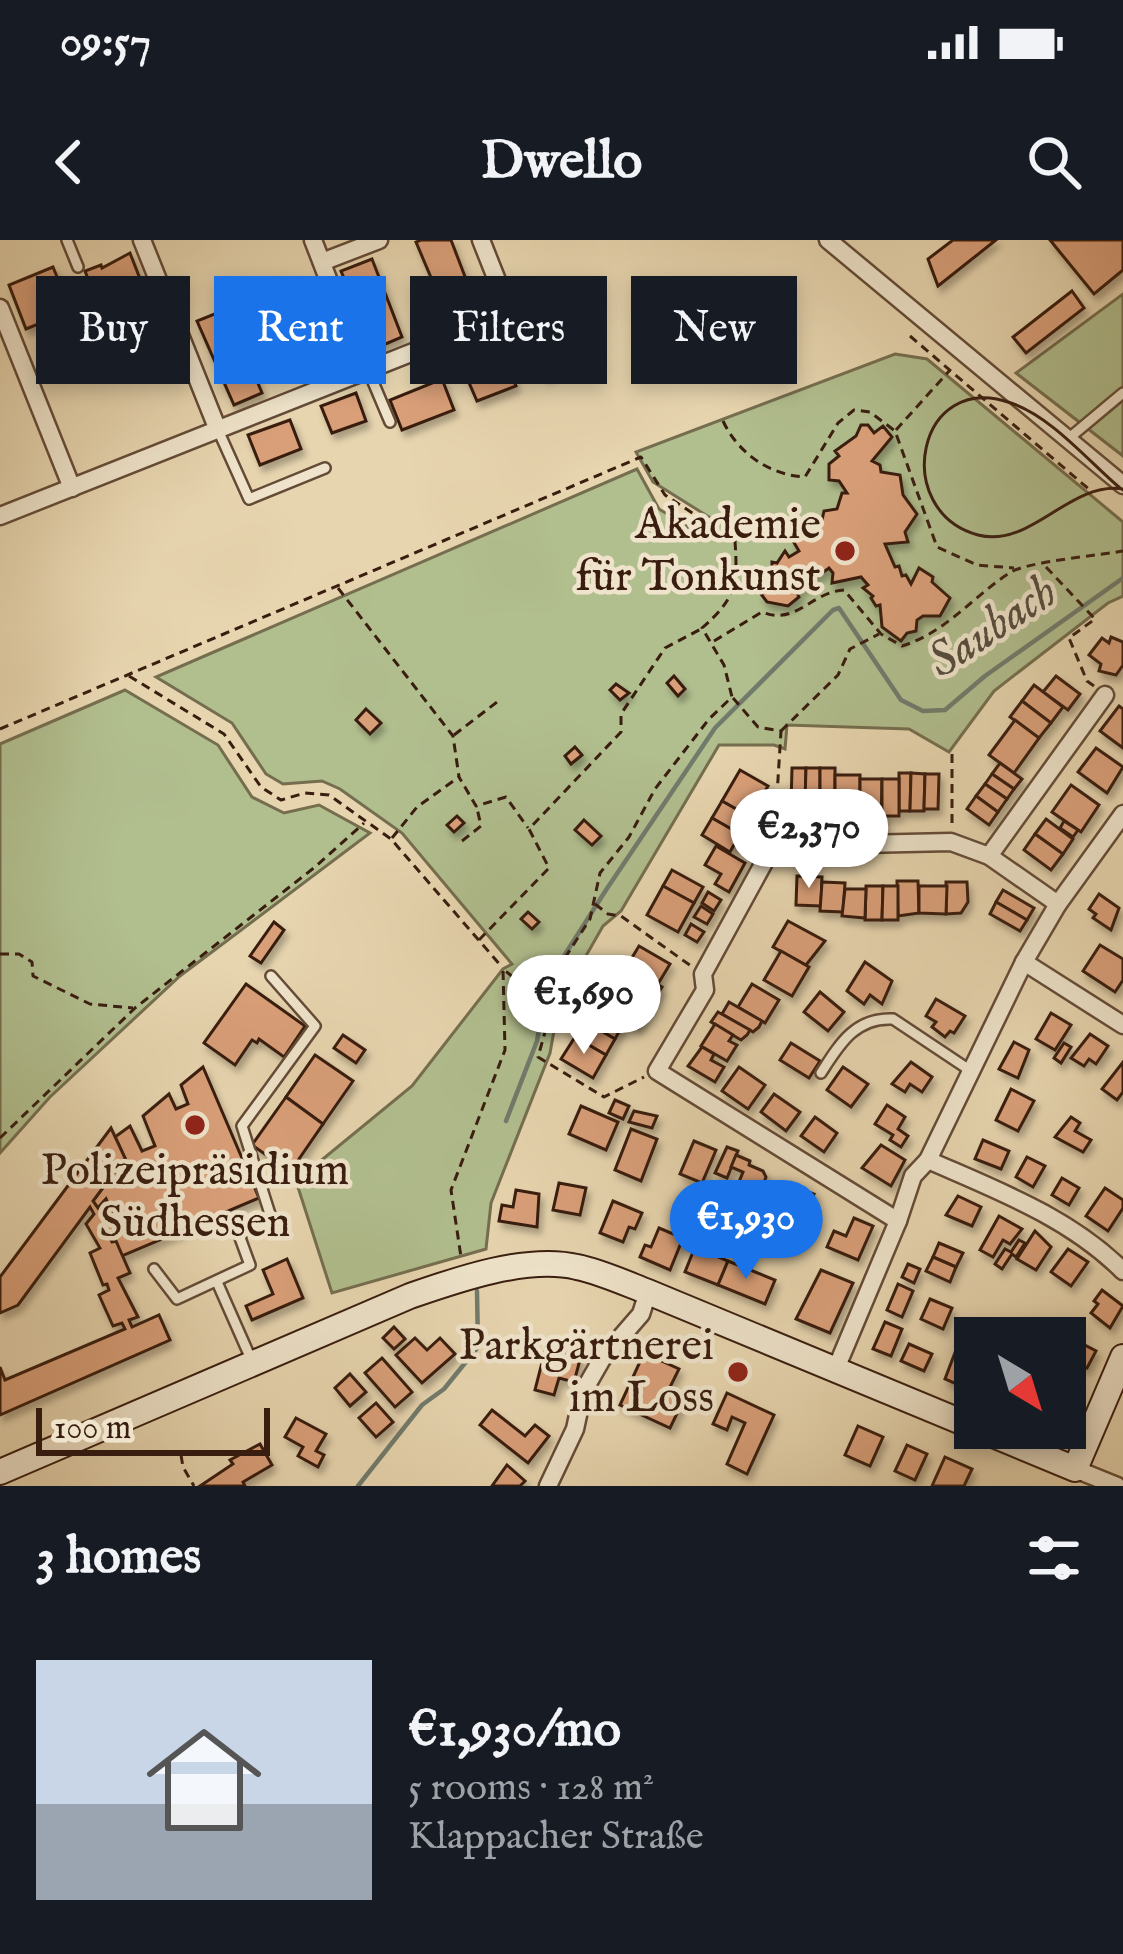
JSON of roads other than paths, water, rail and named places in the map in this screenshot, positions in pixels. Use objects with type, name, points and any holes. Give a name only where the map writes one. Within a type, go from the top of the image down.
[{"type":"main road","points":[[0,1472],[364,1314],[464,1277],[549,1263],[648,1292],[1075,1469],[1123,1357]]},
{"type":"street","points":[[142,240],[218,430]]},
{"type":"street","points":[[313,240],[328,276]]},
{"type":"street","points":[[322,262],[379,240]]},
{"type":"street","points":[[386,363],[499,318],[506,311],[481,240]]},
{"type":"street","points":[[828,240],[1123,485]]},
{"type":"street","points":[[0,308],[72,488]]},
{"type":"street","points":[[0,516],[333,384]]},
{"type":"street","points":[[989,856],[1105,695]]},
{"type":"street","points":[[835,1371],[913,1176],[928,1160],[1024,962],[1058,904],[1123,814]]},
{"type":"street","points":[[898,1221],[657,1071],[705,990],[703,974],[773,847],[952,842],[989,856],[1058,904]]},
{"type":"street","points":[[1024,962],[1123,1025]]},
{"type":"street","points":[[928,1160],[1028,1204],[1088,1241],[1123,1270]]},
{"type":"street","points":[[548,1486],[575,1429],[583,1392],[602,1359],[640,1314],[648,1292]]},
{"type":"street","points":[[1075,1469],[1117,1486]]},
{"type":"lane","points":[[67,240],[78,267]]},
{"type":"lane","points":[[372,384],[390,422]]},
{"type":"lane","points":[[1068,439],[1123,393]]},
{"type":"lane","points":[[218,430],[249,500],[325,468]]},
{"type":"lane","points":[[154,1269],[177,1298],[250,1265],[239,1235],[270,1214],[242,1126],[315,1026],[271,976]]},
{"type":"lane","points":[[821,1073],[847,1033],[879,1018],[892,1019],[971,1071]]},
{"type":"lane","points":[[217,1282],[253,1364]]},
{"type":"waterway","name":"Saubach","points":[[506,1121],[537,1041],[548,981],[606,890],[715,728],[833,610],[839,608],[901,700],[923,711],[945,710],[1123,578]]},
{"type":"waterway","name":"Saubach","points":[[358,1486],[422,1405],[444,1389],[478,1347],[477,1291]]},
{"type":"tram line","points":[[1123,489],[1103,489],[1085,495],[1015,533],[978,535],[950,521],[933,499],[925,474],[926,447],[936,423],[954,406],[979,398],[1011,403],[1055,429],[1120,488],[1123,490]]},
{"type":"place","name":"Akademie für Tonkunst","points":[[845,551]]},
{"type":"place","name":"Polizeipräsidium Südhessen","points":[[195,1125]]},
{"type":"place","name":"Parkgärtnerei im Loss","points":[[738,1372]]}]
